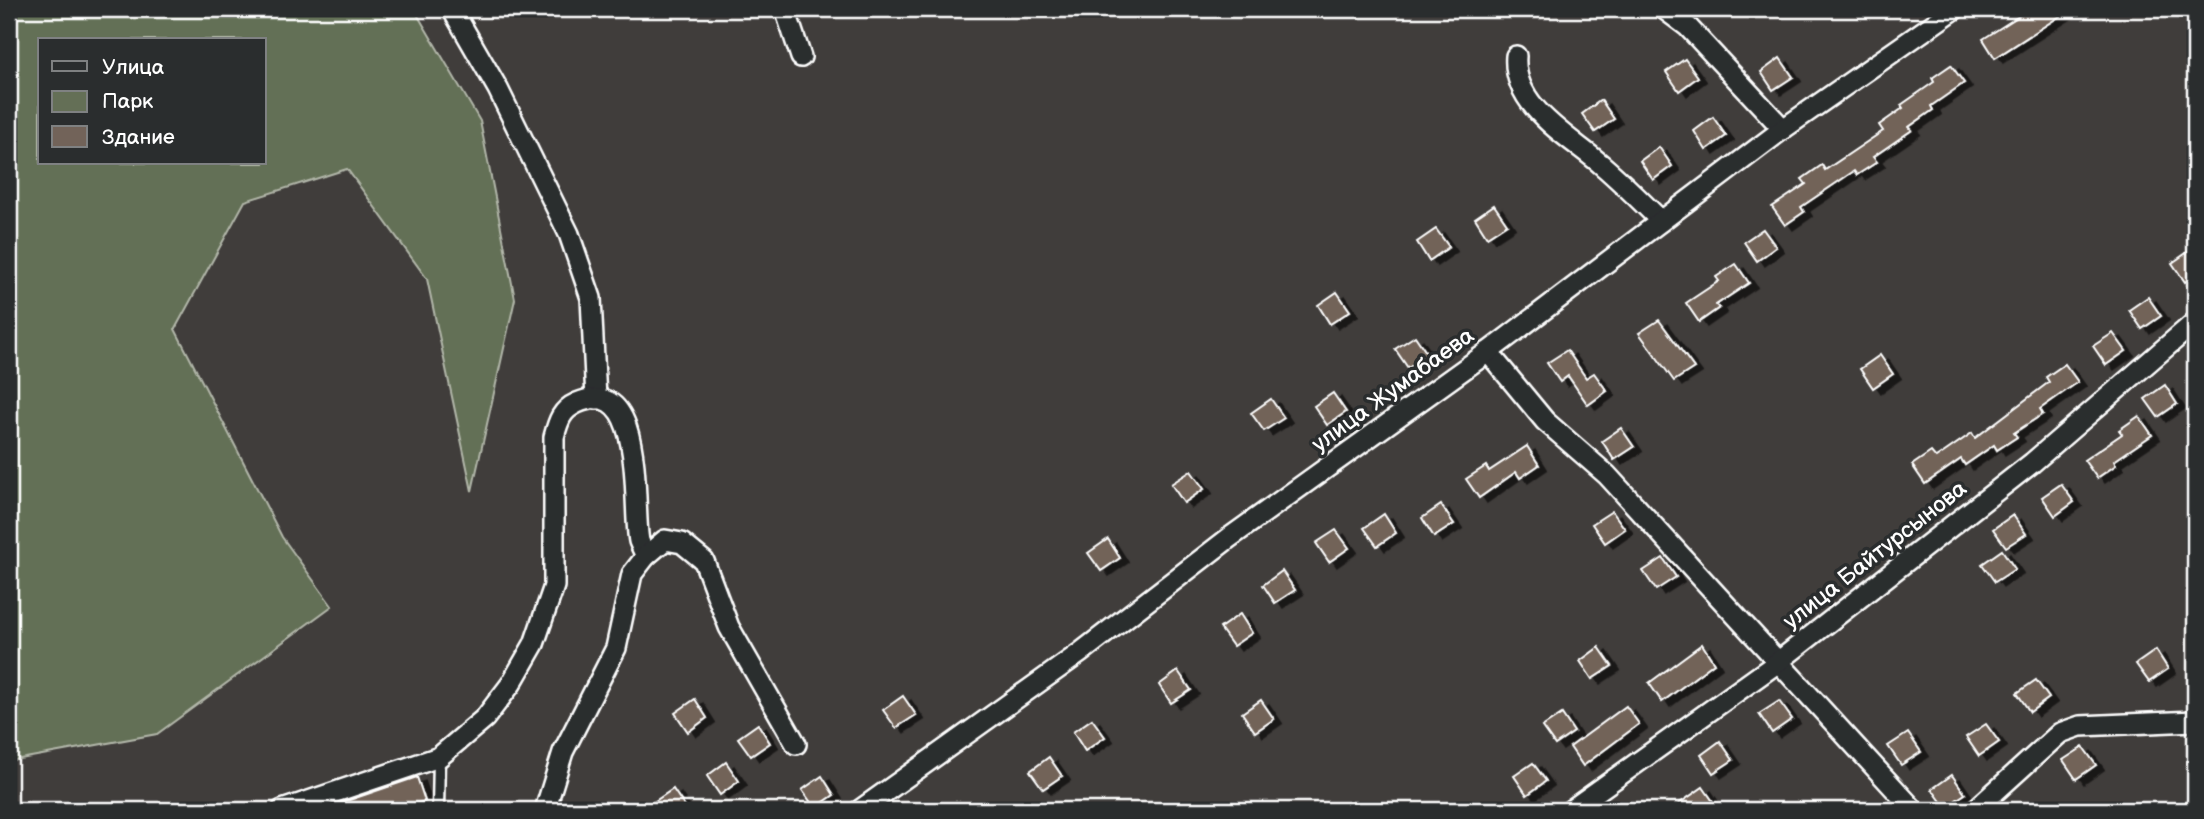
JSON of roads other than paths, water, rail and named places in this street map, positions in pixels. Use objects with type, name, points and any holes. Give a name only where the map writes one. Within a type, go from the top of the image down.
[{"type":"street","points":[[452,9],[498,89],[569,234],[592,298],[596,399]]},
{"type":"street","points":[[786,9],[801,57]]},
{"type":"street","points":[[1664,9],[1688,27],[1783,130]]},
{"type":"street","name":"улица Жумабаева","points":[[860,810],[1080,653],[1229,538],[1488,352],[1783,130],[1955,9]]},
{"type":"street","points":[[1516,56],[1514,74],[1526,97],[1561,134],[1602,164],[1661,221]]},
{"type":"street","name":"улица Байтурсынова","points":[[1571,810],[1777,662],[2032,463],[2195,321]]},
{"type":"street","points":[[1488,352],[1545,421],[1607,475],[1914,810]]},
{"type":"street","points":[[282,810],[439,757],[485,718],[511,684],[534,644],[554,586],[554,437],[559,417],[576,403],[596,399],[614,406],[634,446],[639,541],[646,556]]},
{"type":"street","points":[[545,810],[563,752],[616,649],[632,574],[646,556],[665,540],[682,543],[704,561],[729,627],[796,744]]},
{"type":"street","points":[[1975,810],[2060,733],[2080,726],[2195,721]]},
{"type":"lane","points":[[438,810],[439,757]]}]
